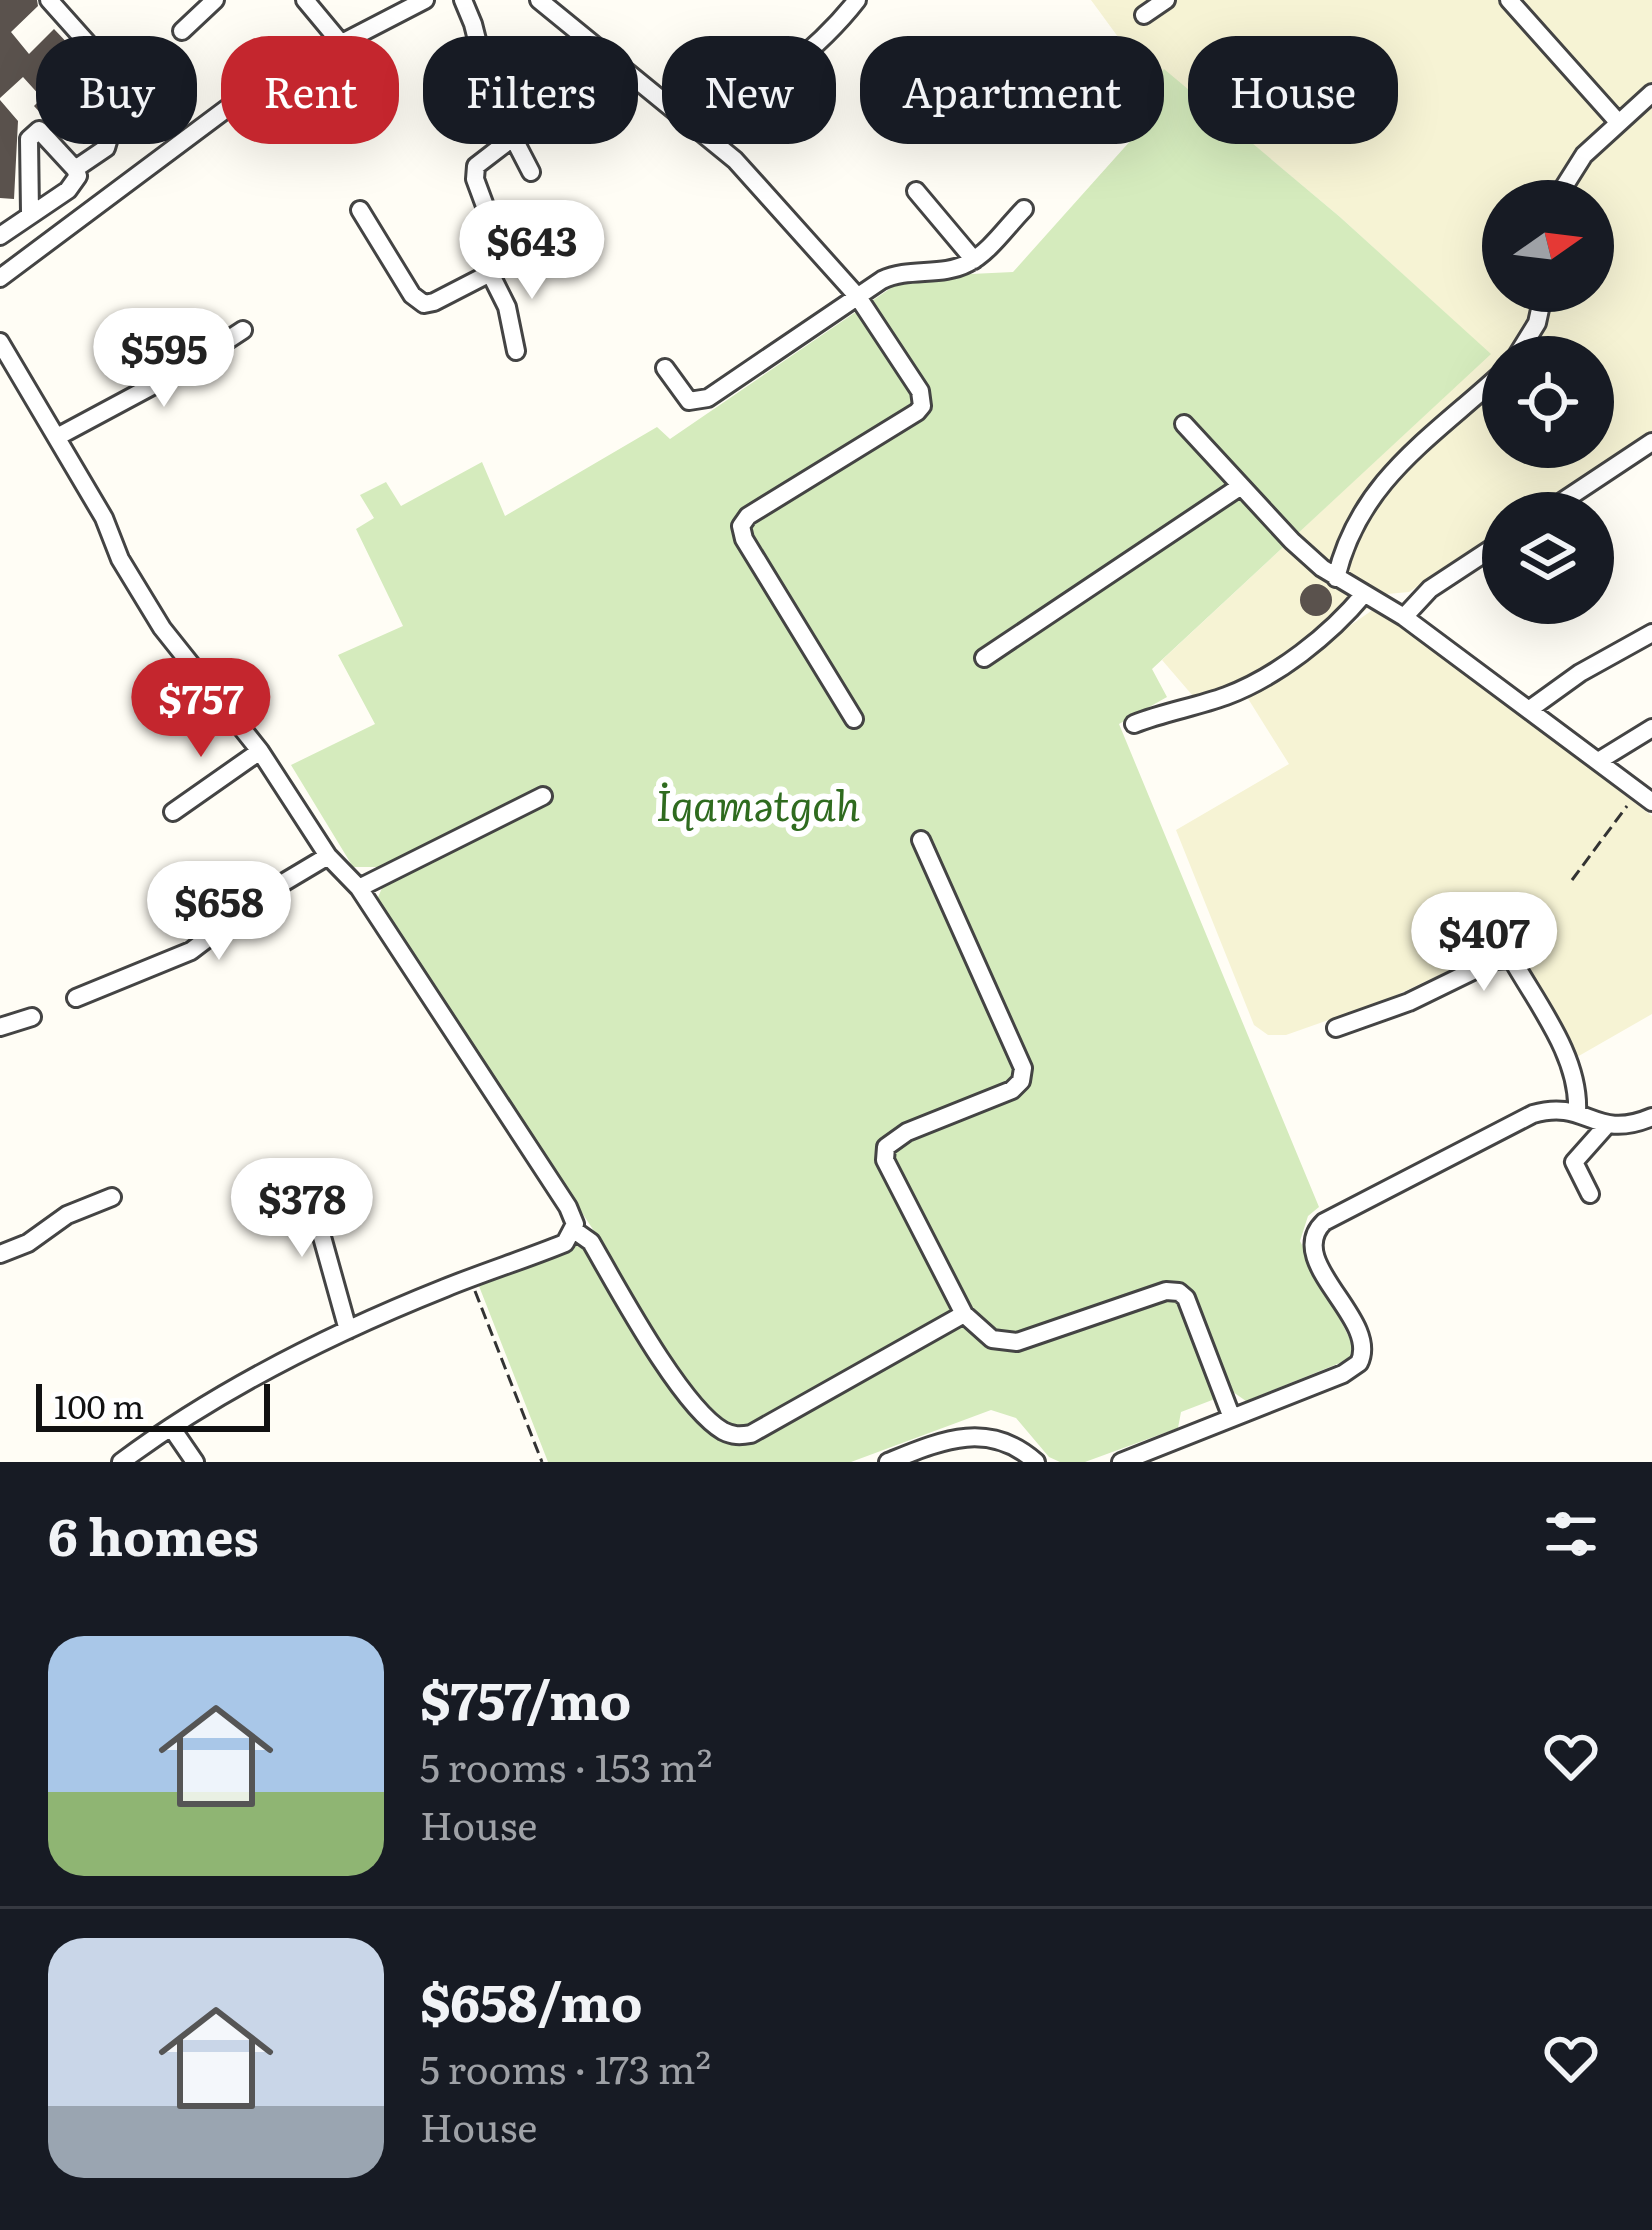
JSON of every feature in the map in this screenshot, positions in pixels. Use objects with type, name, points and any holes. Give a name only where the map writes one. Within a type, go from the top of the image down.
[{"type":"street","points":[[49,0],[116,75],[123,91],[106,148],[75,169]]},
{"type":"street","points":[[182,31],[215,0]]},
{"type":"street","points":[[304,0],[335,36]]},
{"type":"street","points":[[352,36],[425,0]]},
{"type":"street","points":[[463,0],[476,36]]},
{"type":"street","points":[[539,0],[662,98]]},
{"type":"street","points":[[826,36],[857,0]]},
{"type":"street","points":[[1144,15],[1166,0]]},
{"type":"street","points":[[1509,0],[1618,122]]},
{"type":"street","points":[[1568,180],[1584,155],[1652,93]]},
{"type":"street","points":[[0,278],[221,113]]},
{"type":"street","points":[[0,236],[68,190],[78,176],[45,134],[33,131],[29,139],[30,212]]},
{"type":"street","points":[[360,210],[394,272],[424,304],[490,273],[505,260],[476,178],[476,166],[505,144]]},
{"type":"street","points":[[514,144],[531,172]]},
{"type":"street","points":[[715,144],[858,297],[920,392],[922,406],[748,516],[741,526],[854,719]]},
{"type":"street","points":[[916,191],[974,260]]},
{"type":"street","points":[[665,368],[682,396],[698,402],[890,276],[958,267],[974,260],[1024,208]]},
{"type":"street","points":[[0,214],[30,212]]},
{"type":"street","points":[[490,273],[507,307],[516,351]]},
{"type":"street","points":[[57,437],[182,370],[243,330]]},
{"type":"street","points":[[0,342],[104,518],[125,570],[162,628],[260,751],[328,856],[359,889],[568,1208],[574,1230],[591,1242],[669,1370],[709,1419],[737,1436],[751,1434],[964,1314]]},
{"type":"street","points":[[1336,578],[1351,528],[1373,492],[1482,391]]},
{"type":"street","points":[[1184,424],[1292,541],[1336,578],[1404,617],[1646,796]]},
{"type":"street","points":[[1577,492],[1652,442]]},
{"type":"street","points":[[984,658],[1241,486]]},
{"type":"street","points":[[1404,617],[1430,589],[1482,555]]},
{"type":"street","points":[[1134,724],[1180,706],[1225,696],[1261,679],[1339,621],[1364,594]]},
{"type":"street","points":[[1530,709],[1580,673],[1652,633]]},
{"type":"street","points":[[1600,760],[1652,728]]},
{"type":"street","points":[[173,812],[260,751]]},
{"type":"street","points":[[359,889],[543,796]]},
{"type":"street","points":[[921,840],[1023,1069],[1022,1081],[1012,1090],[907,1132],[886,1147],[885,1160],[964,1314],[992,1340],[1017,1342],[1166,1292],[1179,1292],[1186,1298],[1232,1418]]},
{"type":"street","points":[[76,998],[191,951],[272,890],[328,856]]},
{"type":"street","points":[[1336,1028],[1409,1002],[1495,960],[1512,959],[1562,1047],[1574,1081],[1577,1112]]},
{"type":"street","points":[[0,1028],[32,1017]]},
{"type":"street","points":[[1121,1462],[1343,1374],[1363,1357],[1359,1333],[1317,1260],[1312,1241],[1319,1226],[1533,1114],[1561,1108],[1620,1127],[1652,1117]]},
{"type":"street","points":[[1590,1194],[1574,1162],[1606,1126]]},
{"type":"street","points":[[305,1176],[348,1330]]},
{"type":"street","points":[[0,1254],[28,1243],[67,1215],[112,1197]]},
{"type":"street","points":[[121,1462],[171,1427],[348,1330],[470,1278],[566,1244],[574,1230]]},
{"type":"street","points":[[171,1427],[195,1462]]},
{"type":"street","points":[[888,1462],[941,1441],[971,1436],[1012,1444],[1036,1462]]},
{"type":"path","points":[[1573,880],[1646,796]]},
{"type":"path","points":[[470,1278],[542,1462]]},
{"type":"shaded area","points":[[1091,0],[1652,0],[1652,431],[1614,456],[1614,336],[1482,336],[1482,347],[1253,144],[1398,144],[1398,36],[1188,36],[1188,90],[1164,70],[1164,36],[1117,36]]},
{"type":"shaded area","points":[[1482,361],[1482,468],[1595,468],[1558,492],[1482,492],[1482,542],[1409,592],[1387,594],[1269,682],[1205,710],[1162,660]]},
{"type":"shaded area","points":[[1374,609],[1406,627],[1652,816],[1652,1014],[1577,1057],[1512,941],[1388,999],[1286,1035],[1268,1035],[1254,1025],[1176,830],[1289,764],[1247,697]]},
{"type":"green space","name":"İqamətgah","points":[[1164,69],[1188,89],[1188,144],[1253,144],[1482,346],[1482,362],[1152,669],[1167,697],[1119,724],[1319,1207],[1308,1216],[1300,1241],[1356,1351],[1352,1358],[1246,1401],[1233,1392],[1181,1412],[1178,1428],[1085,1462],[1049,1457],[1016,1418],[991,1410],[851,1462],[548,1462],[477,1281],[575,1245],[581,1248],[598,1237],[376,902],[385,881],[376,867],[353,867],[291,765],[375,724],[338,655],[403,626],[356,529],[374,518],[360,495],[386,482],[401,506],[482,462],[505,516],[657,427],[670,439],[907,277],[1013,272],[1128,144],[1164,144]]},
{"type":"building","points":[[0,0],[37,0],[38,6],[11,32],[29,54],[36,47],[36,91],[23,77],[0,98]]},
{"type":"building","points":[[0,100],[18,121],[14,199],[0,198]]},
{"type":"building","points":[[1316,584],[1327,589],[1332,600],[1327,611],[1316,616],[1305,611],[1300,600],[1305,589]]}]
